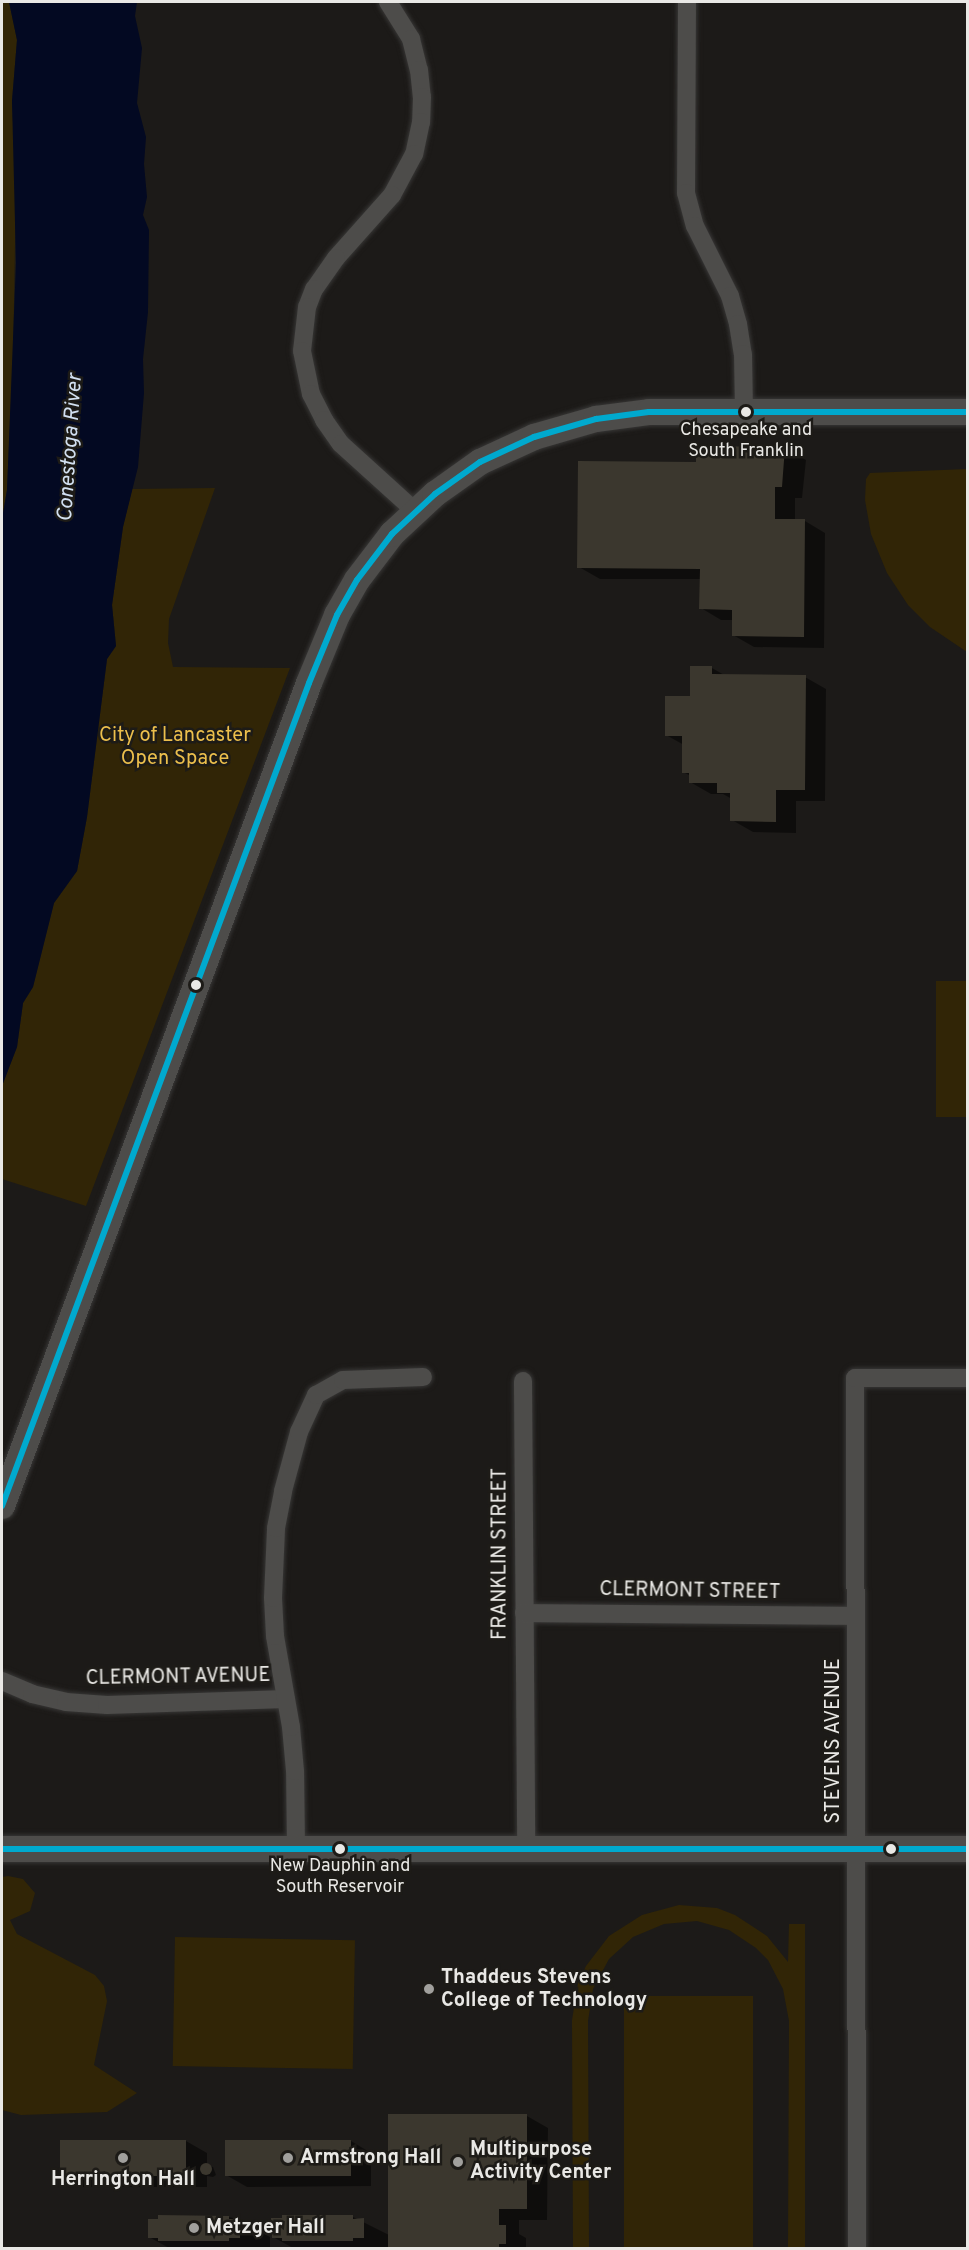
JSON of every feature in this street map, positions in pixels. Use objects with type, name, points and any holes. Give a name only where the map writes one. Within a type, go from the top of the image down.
[{"type":"main road","points":[[2,1506],[320,654],[337,615],[378,550],[415,512],[457,477],[480,462],[534,437],[564,427],[624,414],[744,411],[968,412]]},
{"type":"main road","points":[[2,1849],[968,1849]]},
{"type":"street","points":[[388,2],[411,39],[418,70],[422,105],[414,153],[392,195],[336,258],[314,289],[307,307],[302,351],[310,394],[324,420],[341,444],[415,512]]},
{"type":"street","points":[[687,2],[686,193],[695,226],[729,296],[738,324],[744,369],[744,411]]},
{"type":"street","points":[[296,1848],[295,1771],[275,1636],[273,1598],[276,1528],[283,1491],[308,1409],[316,1395],[343,1380],[423,1377]]},
{"type":"street","name":"STEVENS AVENUE","points":[[857,2248],[855,1378],[968,1378]]},
{"type":"street","name":"FRANKLIN STREET","points":[[523,1381],[526,1850]]},
{"type":"street","name":"CLERMONT STREET","points":[[524,1613],[856,1616]]},
{"type":"street","name":"CLERMONT AVENUE","points":[[2,1681],[32,1694],[66,1702],[107,1705],[286,1699]]},
{"type":"green space","points":[[2,2],[9,2],[17,40],[12,101],[16,187],[13,359],[7,490],[2,519]]},
{"type":"green space","points":[[968,469],[967,652],[930,627],[908,605],[887,573],[871,534],[865,500],[866,479],[870,473]]},
{"type":"green space","name":"City of Lancaster Open Space","points":[[215,488],[169,619],[168,643],[173,667],[290,668],[86,1206],[2,1179],[2,1086],[17,1047],[23,1003],[33,987],[54,903],[77,871],[87,817],[107,659],[116,646],[112,605],[123,527],[132,489]]},
{"type":"green space","points":[[936,981],[967,981],[967,1117],[936,1117]]},
{"type":"green space","points":[[2,1877],[23,1879],[35,1893],[30,1911],[10,1920],[17,1934],[95,1975],[104,1986],[107,2001],[94,2065],[137,2093],[107,2112],[21,2115],[2,2110]]},
{"type":"green space","points":[[679,1905],[717,1908],[735,1915],[767,1936],[788,1962],[789,1924],[805,1924],[805,2248],[788,2248],[789,2021],[783,1989],[768,1960],[756,1948],[729,1930],[697,1921],[664,1924],[633,1937],[609,1959],[593,1989],[588,2021],[589,2248],[573,2248],[572,2020],[578,1983],[586,1966],[609,1936],[642,1915]]},
{"type":"green space","points":[[175,1937],[355,1940],[353,2069],[173,2066]]},
{"type":"green space","points":[[624,1996],[753,1996],[753,2248],[624,2248]]},
{"type":"water","name":"Conestoga River","points":[[9,2],[137,2],[135,16],[142,48],[137,103],[146,137],[144,164],[147,197],[143,215],[149,230],[148,312],[143,359],[144,393],[138,467],[123,527],[112,605],[116,646],[107,659],[87,817],[77,871],[54,903],[33,987],[23,1003],[17,1047],[2,1086],[2,519],[7,490],[16,263],[12,101],[17,40]]},
{"type":"building","points":[[696,446],[785,447],[782,487],[775,487],[775,519],[805,519],[804,637],[732,636],[732,610],[699,609],[700,569],[577,568],[578,461],[696,462]]},
{"type":"building","points":[[690,666],[712,666],[712,674],[806,675],[805,790],[776,790],[776,822],[730,821],[730,793],[717,793],[717,783],[689,783],[689,773],[682,773],[682,736],[665,736],[665,696],[690,696]]},
{"type":"building","name":"Multipurpose Activity Center","points":[[388,2114],[527,2114],[527,2209],[499,2209],[499,2225],[506,2225],[506,2244],[499,2244],[499,2248],[388,2248]]},
{"type":"building","name":"Herrington Hall","points":[[60,2140],[186,2140],[186,2176],[60,2176]]},
{"type":"building","name":"Armstrong Hall","points":[[225,2140],[351,2140],[351,2176],[225,2176]]},
{"type":"building","points":[[208,2163],[211,2164],[211,2174],[204,2175],[201,2174],[200,2167],[201,2164]]},
{"type":"building","name":"Metzger Hall","points":[[158,2215],[229,2216],[229,2219],[240,2219],[240,2238],[229,2238],[229,2241],[158,2241],[158,2238],[148,2238],[148,2219],[158,2219]]},
{"type":"building","points":[[282,2215],[353,2215],[353,2219],[364,2218],[364,2238],[353,2238],[353,2241],[282,2241],[282,2238],[272,2238],[271,2218],[282,2218]]},
{"type":"transit line","points":[[2,1506],[309,683],[337,615],[357,580],[392,534],[435,494],[480,462],[534,437],[596,419],[649,412],[968,412]]},
{"type":"transit line","points":[[2,1849],[968,1849]]},
{"type":"place","name":"Chesapeake and South Franklin","points":[[746,412]]},
{"type":"place","name":"New Dauphin and South Reservoir","points":[[340,1849]]},
{"type":"place","name":"Thaddeus Stevens College of Technology","points":[[429,1989]]},
{"type":"place","name":"Herrington Hall","points":[[123,2158]]},
{"type":"place","name":"Armstrong Hall","points":[[288,2158]]},
{"type":"place","name":"Multipurpose Activity Center","points":[[458,2162]]},
{"type":"place","name":"Metzger Hall","points":[[194,2228]]}]
